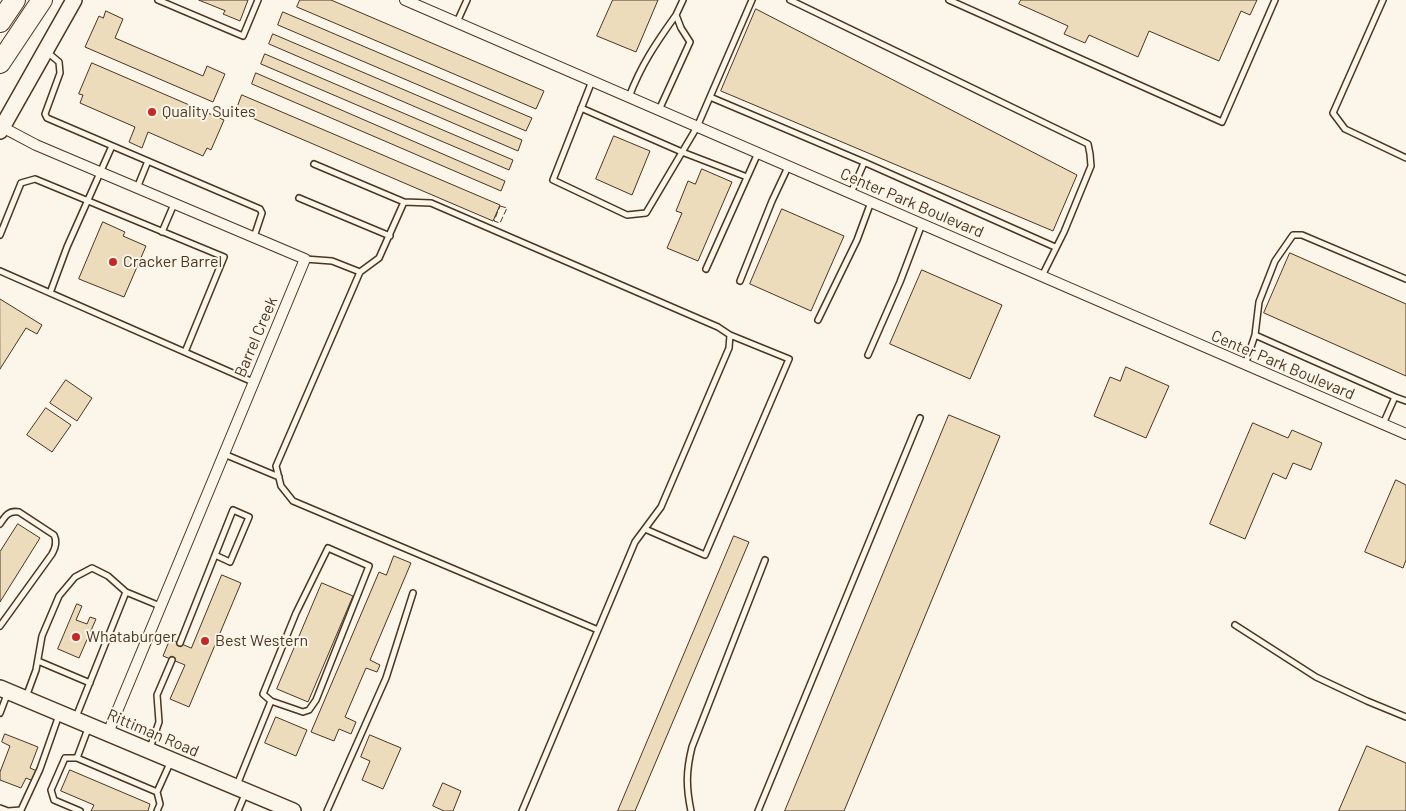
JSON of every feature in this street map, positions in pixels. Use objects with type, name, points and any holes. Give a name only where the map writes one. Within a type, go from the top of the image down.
[{"type":"highway","points":[[0,22],[14,0]]},
{"type":"highway","points":[[0,64],[42,0]]},
{"type":"main road","points":[[1,129],[74,0]]},
{"type":"main road","name":"Rittiman Road","points":[[4,690],[293,811]]},
{"type":"street","name":"Center Park Boulevard","points":[[405,0],[1406,434]]},
{"type":"street","points":[[1,129],[305,259]]},
{"type":"street","name":"Barrel Creek","points":[[108,733],[305,259]]},
{"type":"lane","points":[[158,0],[244,36],[258,0]]},
{"type":"lane","points":[[457,22],[468,0]]},
{"type":"lane","points":[[630,97],[638,74],[654,46],[676,15],[683,0]]},
{"type":"lane","points":[[592,81],[553,180],[627,215],[646,213],[697,127],[752,0]]},
{"type":"lane","points":[[790,0],[1088,144],[1091,166],[1064,232],[1042,276]]},
{"type":"lane","points":[[949,0],[1222,122],[1274,0]]},
{"type":"lane","points":[[1383,0],[1333,113],[1345,129],[1406,158]]},
{"type":"lane","points":[[659,110],[690,42],[681,28],[676,15]]},
{"type":"lane","points":[[46,50],[59,62],[60,73],[45,114],[47,118],[260,209],[262,213],[254,237]]},
{"type":"lane","points":[[710,97],[1055,247]]},
{"type":"lane","points":[[581,108],[682,152],[747,177]]},
{"type":"lane","points":[[50,293],[67,247],[112,146]]},
{"type":"lane","points":[[706,270],[758,153]]},
{"type":"lane","points":[[137,188],[148,161]]},
{"type":"lane","points":[[851,193],[864,163]]},
{"type":"lane","points":[[314,164],[404,202],[431,203],[718,327],[730,335],[789,359],[705,555],[645,529]]},
{"type":"lane","points":[[740,281],[788,166]]},
{"type":"lane","points":[[0,235],[21,183],[35,179],[224,257],[185,352]]},
{"type":"lane","points":[[299,198],[390,236]]},
{"type":"lane","points":[[404,202],[380,258],[360,272],[276,466],[281,486],[292,501],[598,630]]},
{"type":"lane","points":[[818,320],[856,240],[871,202]]},
{"type":"lane","points":[[162,232],[174,203]]},
{"type":"lane","points":[[868,355],[900,282],[922,224]]},
{"type":"lane","points":[[1245,365],[1255,335],[1259,302],[1275,261],[1293,235],[1302,236],[1406,279]]},
{"type":"lane","points":[[305,259],[332,261],[360,272]]},
{"type":"lane","points":[[0,271],[254,382]]},
{"type":"lane","points":[[522,811],[635,542],[661,507],[729,348],[730,335]]},
{"type":"lane","points":[[1255,335],[1406,401]]},
{"type":"lane","points":[[1383,424],[1396,397]]},
{"type":"lane","points":[[758,811],[920,418]]},
{"type":"lane","points":[[224,454],[279,477]]},
{"type":"lane","points":[[180,643],[233,510],[249,517],[230,562],[215,556]]},
{"type":"lane","points":[[0,524],[9,513],[19,512],[54,535],[56,539],[52,554],[0,626]]},
{"type":"lane","points":[[328,548],[370,566],[316,700],[309,710],[303,712],[270,702],[263,694],[296,613],[328,548]]},
{"type":"lane","points":[[690,811],[687,768],[692,747],[765,560]]},
{"type":"lane","points":[[25,699],[36,670],[42,636],[59,596],[75,576],[92,568],[108,576],[126,592],[160,606]]},
{"type":"lane","points":[[76,758],[90,683],[126,592]]},
{"type":"lane","points":[[327,811],[386,678],[413,593]]},
{"type":"lane","points":[[1235,625],[1316,677],[1406,718]]},
{"type":"lane","points":[[149,751],[159,722],[157,695],[172,660]]},
{"type":"lane","points":[[38,661],[90,683]]},
{"type":"lane","points":[[0,713],[4,690]]},
{"type":"lane","points":[[238,811],[241,789],[270,702]]},
{"type":"lane","points":[[0,808],[8,811],[21,810],[40,769],[59,713]]},
{"type":"lane","points":[[80,811],[54,800],[51,790],[64,758],[76,758],[157,792]]},
{"type":"lane","points":[[157,811],[160,804],[157,792],[171,760]]},
{"type":"building","points":[[199,0],[248,0],[240,21],[223,14],[225,11]]},
{"type":"building","points":[[300,0],[331,0],[544,91],[536,109],[297,7]]},
{"type":"building","points":[[613,0],[658,0],[636,52],[597,36]]},
{"type":"building","points":[[1021,0],[1257,0],[1250,15],[1241,11],[1219,61],[1149,31],[1138,57],[1089,35],[1085,43],[1064,34],[1068,26],[1019,4]]},
{"type":"building","points":[[756,9],[1077,175],[1053,231],[721,91]]},
{"type":"building","points":[[106,11],[123,19],[115,38],[203,76],[207,66],[225,74],[213,102],[85,47],[99,16],[103,18]]},
{"type":"building","points":[[283,12],[532,118],[526,131],[278,25]]},
{"type":"building","points":[[273,34],[522,140],[518,151],[269,44]]},
{"type":"building","points":[[265,54],[513,160],[509,170],[261,64]]},
{"type":"building","name":"Quality Suites","points":[[92,63],[224,120],[211,150],[207,148],[203,156],[148,132],[142,148],[129,142],[135,127],[80,103],[83,95],[79,94]]},
{"type":"building","points":[[256,73],[505,181],[501,191],[252,84]]},
{"type":"building","points":[[242,95],[500,205],[493,221],[236,111]]},
{"type":"building","points":[[614,136],[650,151],[632,195],[596,179]]},
{"type":"building","points":[[702,169],[732,182],[698,261],[667,248],[682,213],[676,211],[688,181],[695,184]]},
{"type":"building","points":[[782,209],[844,236],[811,311],[750,284]]},
{"type":"building","name":"Cracker Barrel","points":[[103,222],[125,232],[123,236],[146,246],[124,297],[79,279]]},
{"type":"building","points":[[1290,253],[1406,304],[1406,376],[1264,313]]},
{"type":"building","points":[[922,270],[1002,305],[970,379],[890,344]]},
{"type":"building","points":[[0,299],[42,325],[37,334],[26,328],[0,369]]},
{"type":"building","points":[[1126,367],[1169,386],[1146,438],[1094,416],[1110,377],[1120,381]]},
{"type":"building","points":[[66,380],[92,398],[77,421],[50,403]]},
{"type":"building","points":[[46,408],[71,425],[52,452],[27,435]]},
{"type":"building","points":[[949,415],[1000,436],[844,811],[785,811]]},
{"type":"building","points":[[1253,423],[1288,438],[1292,430],[1322,443],[1311,470],[1293,463],[1286,479],[1273,473],[1245,539],[1210,524]]},
{"type":"building","points":[[1396,480],[1406,485],[1406,560],[1403,568],[1365,552]]},
{"type":"building","points":[[18,524],[40,538],[0,602],[0,552]]},
{"type":"building","points":[[734,536],[749,542],[635,811],[618,811]]},
{"type":"building","points":[[394,556],[411,563],[370,660],[380,665],[377,672],[366,668],[345,717],[356,722],[351,734],[339,729],[334,741],[311,732],[379,572],[386,575]]},
{"type":"building","name":"Best Western","points":[[222,575],[241,583],[189,707],[170,699],[185,665],[163,656],[170,639],[191,648]]},
{"type":"building","points":[[322,583],[353,596],[308,702],[277,689]]},
{"type":"building","name":"Whataburger","points":[[77,604],[82,606],[76,620],[87,624],[90,617],[96,619],[79,658],[58,649]]},
{"type":"building","points":[[276,717],[307,730],[296,756],[265,743]]},
{"type":"building","points":[[5,734],[38,747],[30,768],[37,771],[33,781],[26,778],[21,788],[0,780],[0,772],[10,746],[2,742]]},
{"type":"building","points":[[370,735],[401,748],[383,789],[362,780],[370,761],[361,757]]},
{"type":"building","points":[[1367,746],[1406,763],[1406,811],[1339,811]]},
{"type":"building","points":[[70,770],[150,804],[148,811],[91,811],[94,805],[61,791]]},
{"type":"building","points":[[443,783],[461,791],[453,811],[444,811],[433,806]]},
{"type":"fence","points":[[500,206],[507,208],[500,223],[494,221],[500,206]]},
{"type":"place","name":"Quality Suites","points":[[152,112]]},
{"type":"place","name":"Cracker Barrel","points":[[113,262]]},
{"type":"place","name":"Whataburger","points":[[76,637]]},
{"type":"place","name":"Best Western","points":[[205,641]]}]
